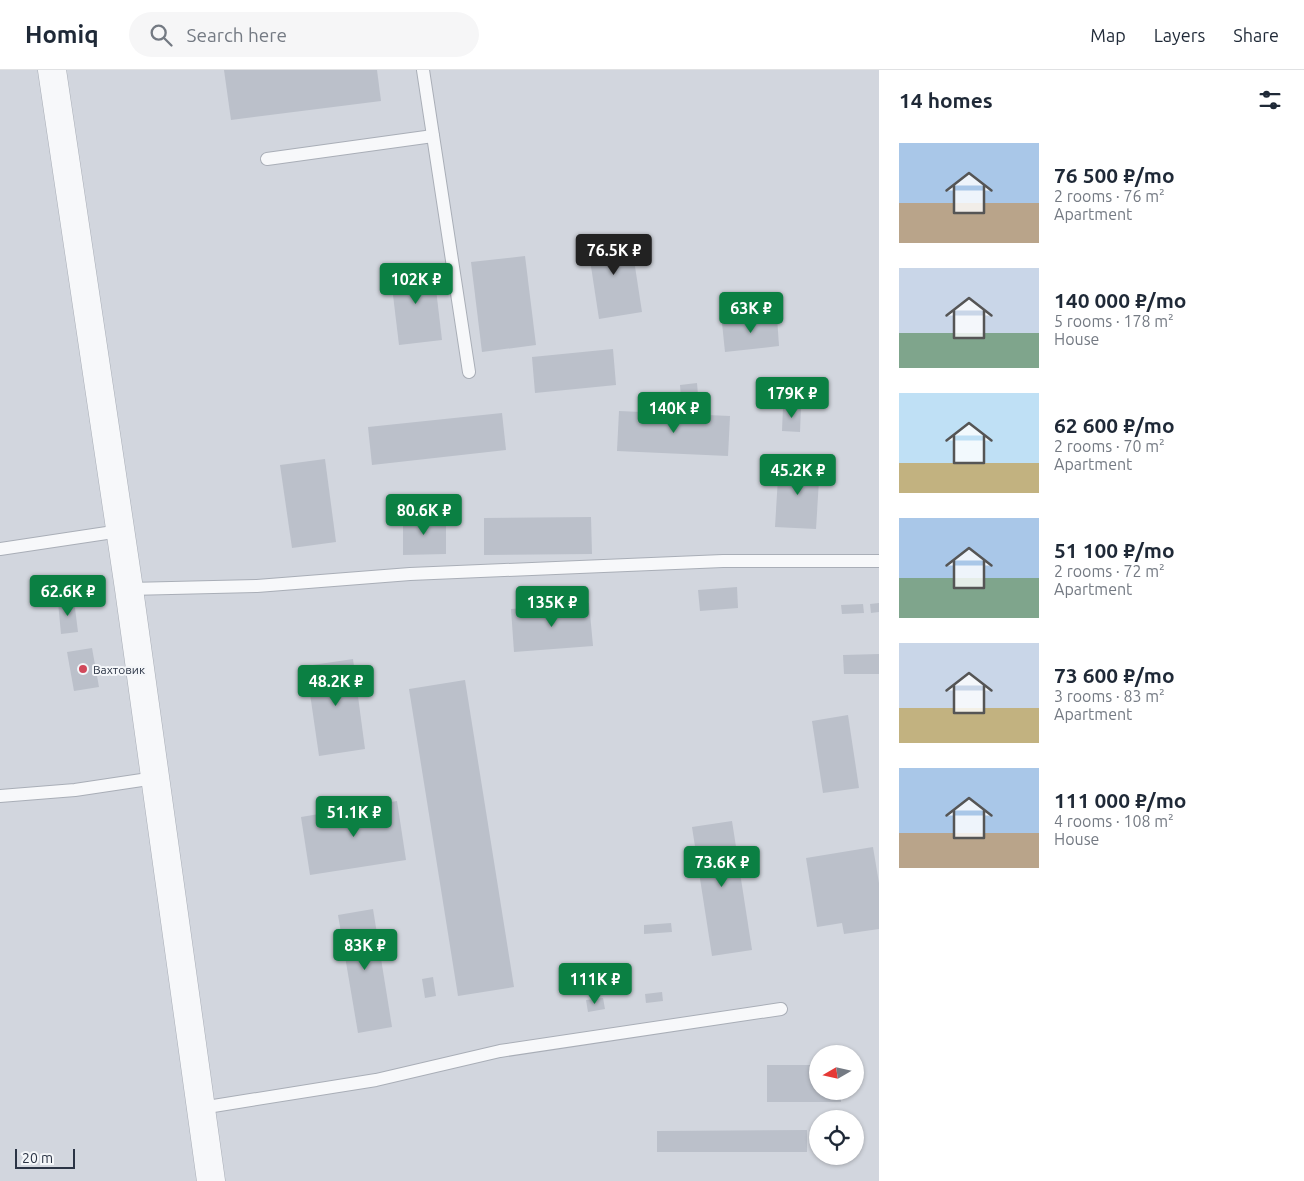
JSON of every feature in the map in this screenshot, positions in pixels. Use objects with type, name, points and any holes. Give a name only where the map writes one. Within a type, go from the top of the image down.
[{"type":"street","points":[[52,70],[129,589],[211,1181]]},
{"type":"lane","points":[[423,70],[469,372]]},
{"type":"lane","points":[[267,159],[433,136]]},
{"type":"lane","points":[[0,549],[120,532]]},
{"type":"lane","points":[[129,589],[257,586],[410,574],[724,561],[879,562]]},
{"type":"lane","points":[[0,796],[74,790],[155,778]]},
{"type":"lane","points":[[201,1108],[376,1080],[500,1051],[781,1009]]},
{"type":"shaded area","points":[[0,70],[879,70],[879,1181],[0,1181]]},
{"type":"building","points":[[224,70],[377,70],[381,101],[231,120]]},
{"type":"building","points":[[630,234],[642,312],[599,319],[587,240]]},
{"type":"building","points":[[525,256],[536,345],[482,352],[471,262]]},
{"type":"building","points":[[433,264],[442,340],[399,345],[390,270]]},
{"type":"building","points":[[777,317],[779,346],[725,352],[722,323]]},
{"type":"building","points":[[613,349],[616,385],[535,393],[532,357]]},
{"type":"building","points":[[697,383],[698,395],[681,397],[680,385]]},
{"type":"building","points":[[783,407],[801,407],[800,432],[782,431]]},
{"type":"building","points":[[619,411],[730,416],[728,456],[617,451]]},
{"type":"building","points":[[502,413],[506,450],[372,465],[368,427]]},
{"type":"building","points":[[325,459],[336,542],[292,548],[280,465]]},
{"type":"building","points":[[779,462],[820,464],[816,529],[775,527]]},
{"type":"building","points":[[591,517],[592,554],[484,555],[484,518]]},
{"type":"building","points":[[403,518],[446,518],[446,554],[403,555]]},
{"type":"building","points":[[737,587],[738,608],[700,611],[698,590]]},
{"type":"building","points":[[74,600],[78,632],[61,634],[58,602]]},
{"type":"building","points":[[589,603],[593,646],[514,652],[511,609]]},
{"type":"building","points":[[879,603],[879,612],[871,613],[870,604]]},
{"type":"building","points":[[863,604],[864,613],[842,614],[841,605]]},
{"type":"building","name":"Вахтовик","points":[[92,648],[99,687],[74,691],[67,652]]},
{"type":"building","points":[[879,654],[879,674],[844,674],[843,655]]},
{"type":"building","points":[[353,659],[365,749],[319,756],[306,666]]},
{"type":"building","points":[[465,680],[514,987],[458,996],[409,689]]},
{"type":"building","points":[[848,715],[859,788],[823,793],[812,721]]},
{"type":"building","points":[[397,801],[406,860],[310,875],[301,817]]},
{"type":"building","points":[[732,821],[752,950],[712,956],[692,827]]},
{"type":"building","points":[[873,847],[879,883],[879,929],[844,934],[842,923],[817,927],[806,858]]},
{"type":"building","points":[[373,909],[392,1027],[358,1033],[338,915]]},
{"type":"building","points":[[671,923],[672,932],[644,934],[644,925]]},
{"type":"building","points":[[433,977],[436,996],[425,998],[422,979]]},
{"type":"building","points":[[662,992],[663,1001],[646,1003],[645,994]]},
{"type":"building","points":[[603,998],[605,1009],[588,1012],[586,1000]]},
{"type":"building","points":[[767,1065],[809,1065],[809,1100],[841,1100],[841,1102],[767,1102]]},
{"type":"building","points":[[807,1130],[807,1152],[657,1152],[657,1131]]},
{"type":"place","name":"Вахтовик","points":[[83,669]]}]
